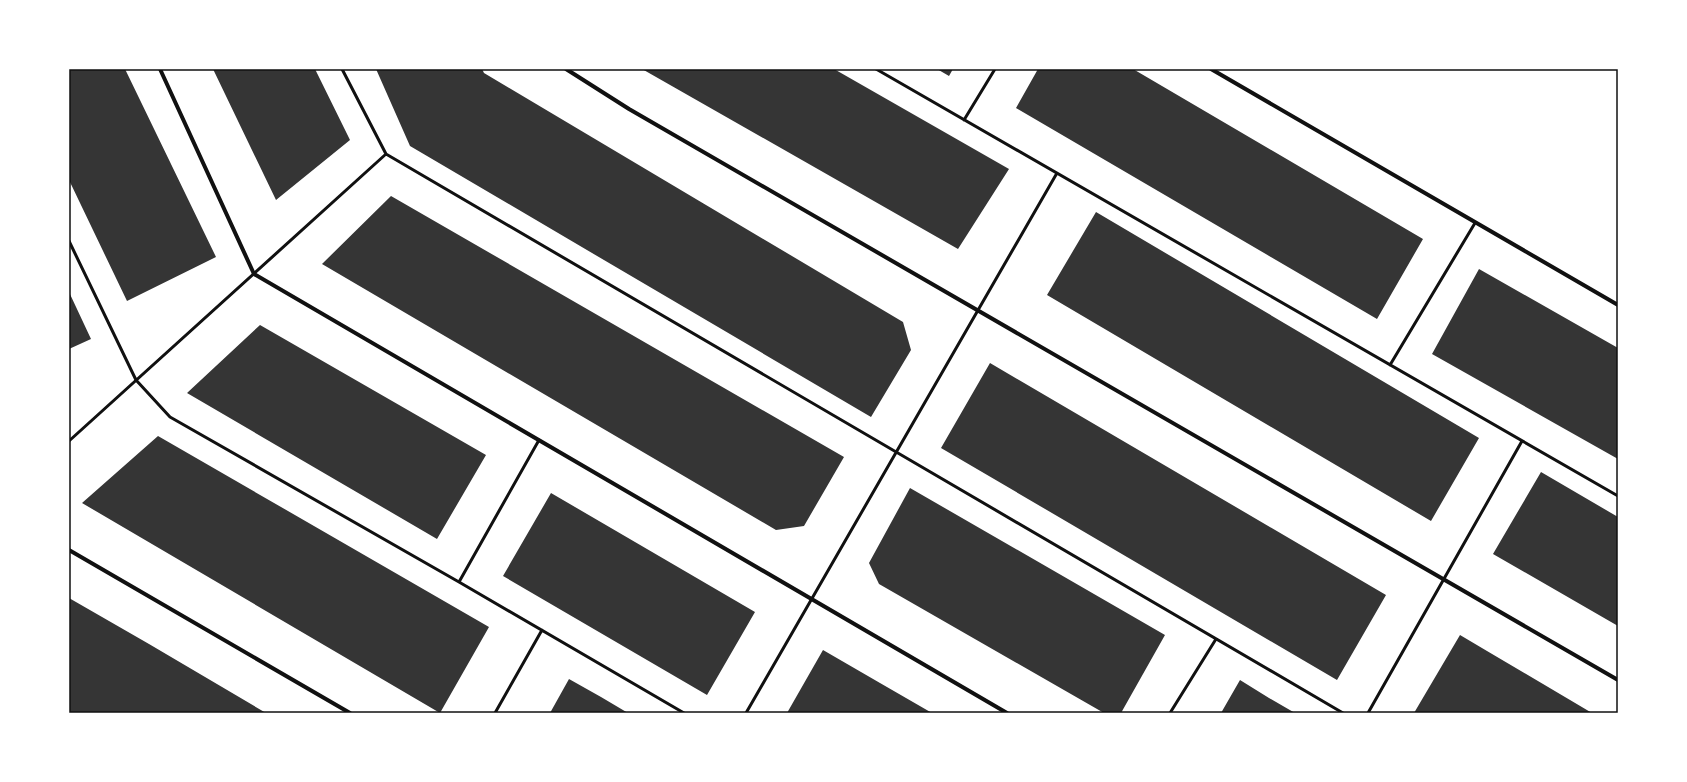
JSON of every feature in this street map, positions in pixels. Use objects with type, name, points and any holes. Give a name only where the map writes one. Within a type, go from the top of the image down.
[{"type":"street","points":[[160,69],[254,274],[1007,713]]},
{"type":"street","points":[[566,69],[629,109],[1618,680]]},
{"type":"street","points":[[1211,69],[1618,305]]},
{"type":"street","points":[[69,550],[350,713]]},
{"type":"lane","points":[[342,69],[386,154],[1343,713]]},
{"type":"lane","points":[[876,69],[1618,496]]},
{"type":"lane","points":[[964,120],[995,69]]},
{"type":"lane","points":[[69,441],[386,154]]},
{"type":"lane","points":[[746,713],[1057,173]]},
{"type":"lane","points":[[1390,365],[1475,223]]},
{"type":"lane","points":[[69,242],[136,380],[170,417],[459,582],[684,713]]},
{"type":"lane","points":[[459,582],[539,440]]},
{"type":"lane","points":[[1368,713],[1522,441]]},
{"type":"lane","points":[[495,713],[542,630]]},
{"type":"lane","points":[[1170,713],[1216,639]]},
{"type":"building","points":[[69,69],[125,69],[216,257],[127,301],[69,180]]},
{"type":"building","points":[[213,69],[315,69],[350,140],[276,200]]},
{"type":"building","points":[[376,69],[482,69],[484,73],[903,322],[911,350],[871,417],[410,146]]},
{"type":"building","points":[[642,69],[834,69],[1009,169],[958,249]]},
{"type":"building","points":[[937,69],[953,69],[949,76]]},
{"type":"building","points":[[1038,69],[1133,69],[1423,239],[1377,319],[1016,108]]},
{"type":"building","points":[[391,196],[844,457],[804,526],[776,530],[322,264]]},
{"type":"building","points":[[1096,212],[1479,438],[1431,521],[1047,295]]},
{"type":"building","points":[[1479,269],[1618,348],[1618,459],[1432,354]]},
{"type":"building","points":[[69,292],[91,339],[69,349]]},
{"type":"building","points":[[260,325],[486,455],[437,539],[187,393]]},
{"type":"building","points":[[990,363],[1386,595],[1337,680],[941,448]]},
{"type":"building","points":[[158,436],[489,627],[440,713],[82,503]]},
{"type":"building","points":[[1541,472],[1618,517],[1618,626],[1493,554]]},
{"type":"building","points":[[910,488],[1165,635],[1121,713],[1104,713],[879,584],[869,563]]},
{"type":"building","points":[[551,493],[755,612],[707,695],[503,576]]},
{"type":"building","points":[[69,598],[149,644],[266,713],[70,713]]},
{"type":"building","points":[[1460,635],[1487,651],[1592,713],[1414,713]]},
{"type":"building","points":[[823,650],[880,683],[932,713],[787,713]]},
{"type":"building","points":[[569,679],[601,697],[628,713],[550,713]]},
{"type":"building","points":[[1240,680],[1269,698],[1295,713],[1221,713]]}]
